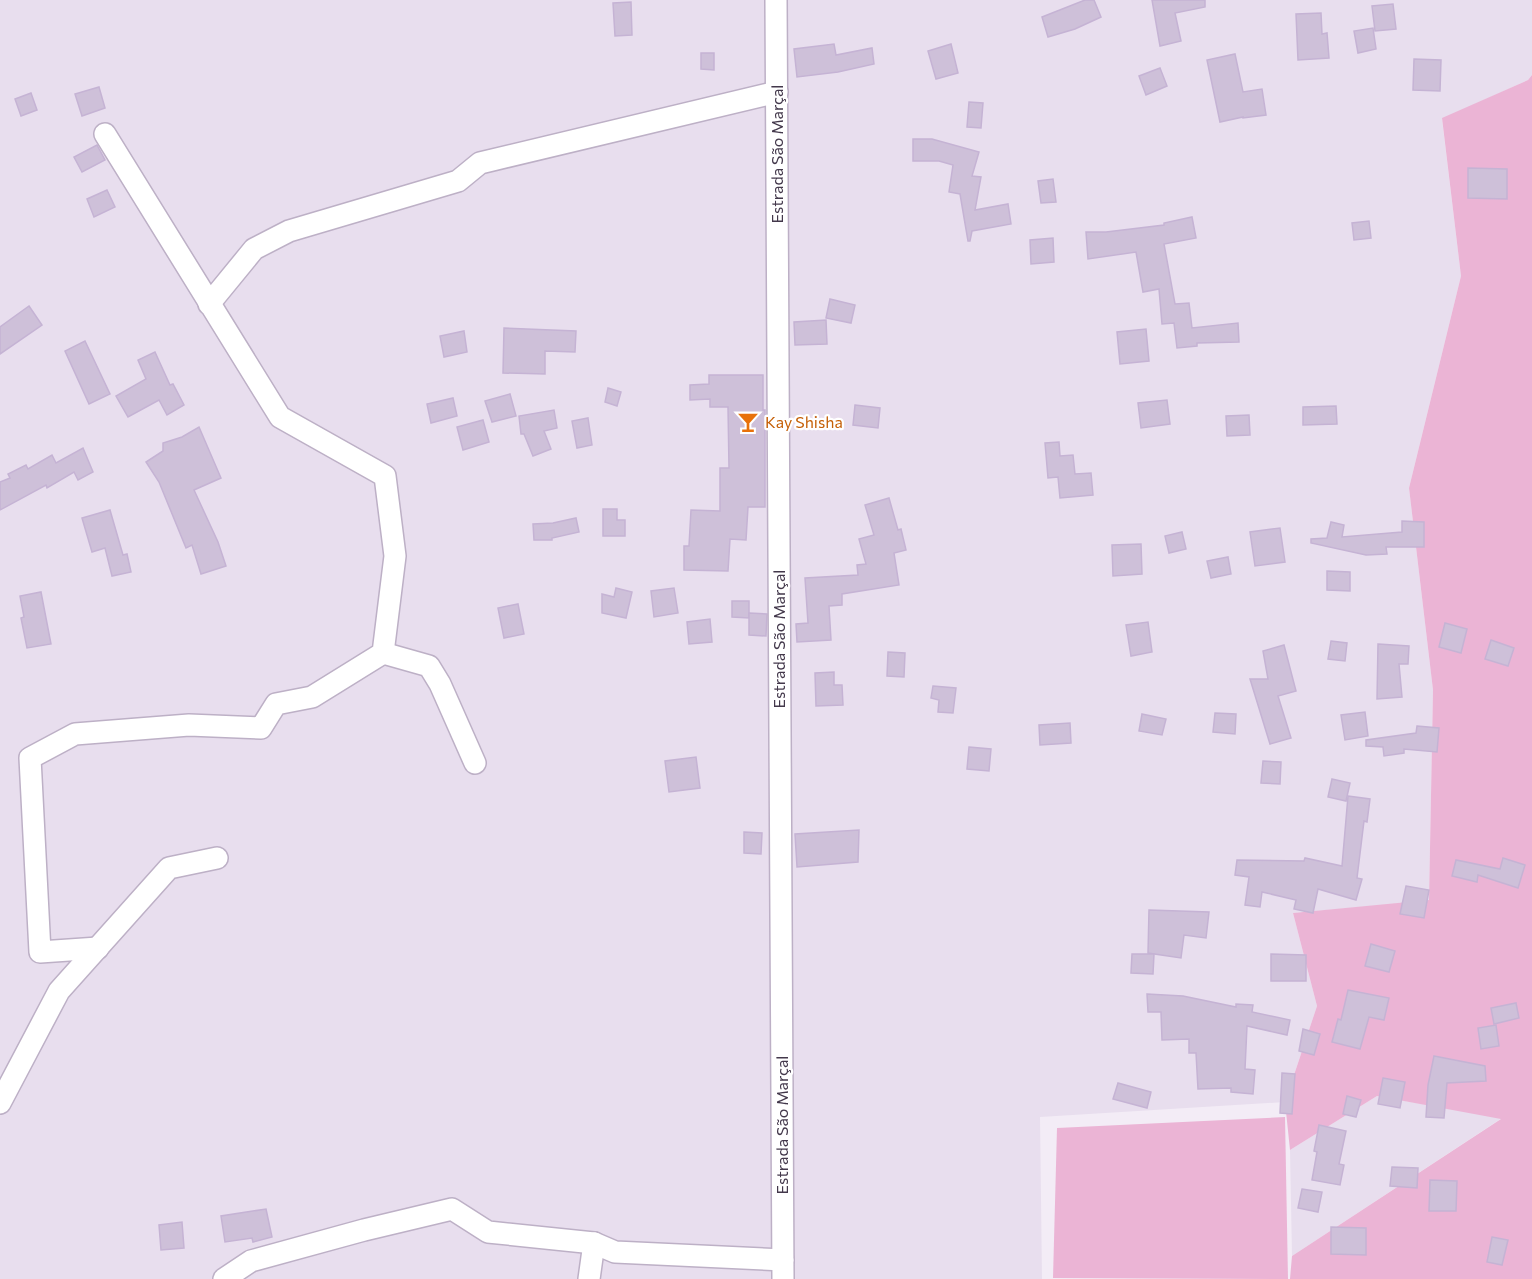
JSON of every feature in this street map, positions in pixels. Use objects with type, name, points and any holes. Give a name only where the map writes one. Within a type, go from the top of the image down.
[{"type":"street","name":"Estrada São Marçal","points":[[776,0],[783,1270]]},
{"type":"street","points":[[209,304],[254,249],[289,231],[458,181],[480,163],[777,93]]},
{"type":"street","points":[[105,134],[280,417],[385,476],[395,556],[383,653]]},
{"type":"street","points":[[98,948],[40,952],[30,758],[75,734],[189,725],[261,729],[276,704],[312,697],[383,653],[429,666],[440,684],[475,763]]},
{"type":"street","points":[[0,1103],[58,991],[169,868],[217,858]]},
{"type":"street","points":[[224,1279],[251,1261],[452,1209],[488,1232],[594,1243],[615,1252],[783,1270]]},
{"type":"street","points":[[589,1279],[594,1243]]},
{"type":"shaded area","points":[[0,0],[1532,0],[1532,75],[1528,80],[1442,119],[1461,276],[1409,488],[1433,690],[1429,901],[1293,913],[1317,1006],[1285,1102],[1040,1117],[1042,1279],[0,1279]]},
{"type":"shaded area","points":[[1532,75],[1532,1279],[1290,1279],[1292,1256],[1501,1119],[1377,1096],[1290,1150],[1285,1102],[1317,1006],[1293,913],[1429,900],[1433,690],[1409,488],[1461,276],[1442,118],[1528,80]]},
{"type":"shaded area","points":[[1377,1096],[1502,1118],[1292,1256],[1290,1150]]},
{"type":"shaded area","points":[[1285,1117],[1288,1279],[1053,1278],[1057,1128]]},
{"type":"building","points":[[1085,0],[1094,0],[1101,17],[1075,29],[1048,37],[1042,17]]},
{"type":"building","points":[[1152,0],[1205,0],[1205,7],[1175,13],[1181,41],[1160,46]]},
{"type":"building","points":[[631,2],[632,35],[615,36],[613,3]]},
{"type":"building","points":[[1393,4],[1396,29],[1375,31],[1372,6]]},
{"type":"building","points":[[1321,13],[1322,34],[1327,33],[1329,58],[1298,60],[1296,14]]},
{"type":"building","points":[[1373,28],[1376,49],[1358,53],[1354,31]]},
{"type":"building","points":[[834,44],[836,55],[872,48],[874,64],[838,72],[797,77],[794,49]]},
{"type":"building","points":[[951,44],[958,73],[936,79],[928,51]]},
{"type":"building","points":[[701,53],[714,53],[714,70],[701,69]]},
{"type":"building","points":[[1235,54],[1243,92],[1262,89],[1266,115],[1220,122],[1207,60]]},
{"type":"building","points":[[1414,59],[1441,60],[1440,91],[1413,90]]},
{"type":"building","points":[[1160,68],[1167,86],[1146,95],[1139,76]]},
{"type":"building","points":[[99,87],[105,108],[82,116],[75,94]]},
{"type":"building","points":[[31,93],[37,110],[21,116],[15,99]]},
{"type":"building","points":[[969,102],[983,103],[981,128],[967,127]]},
{"type":"building","points":[[913,139],[932,139],[979,152],[972,176],[981,177],[975,210],[1008,204],[1011,224],[972,231],[970,241],[968,241],[960,194],[949,192],[953,165],[939,161],[913,161]]},
{"type":"building","points":[[97,145],[105,160],[82,172],[74,157]]},
{"type":"building","points":[[1468,168],[1507,169],[1507,199],[1468,198]]},
{"type":"building","points":[[1053,179],[1056,202],[1041,203],[1038,181]]},
{"type":"building","points":[[107,190],[115,207],[94,217],[87,199]]},
{"type":"building","points":[[1192,217],[1196,238],[1164,244],[1175,304],[1189,303],[1192,328],[1238,323],[1239,342],[1197,343],[1197,346],[1177,348],[1174,323],[1162,324],[1159,289],[1143,292],[1136,252],[1088,259],[1086,232],[1164,225],[1164,223]]},
{"type":"building","points":[[1369,221],[1371,238],[1354,240],[1352,223]]},
{"type":"building","points":[[1053,238],[1054,262],[1031,264],[1030,240]]},
{"type":"building","points":[[830,299],[855,305],[851,323],[826,318]]},
{"type":"building","points":[[29,306],[42,325],[0,354],[0,327]]},
{"type":"building","points":[[826,320],[827,344],[795,345],[794,322]]},
{"type":"building","points":[[504,328],[576,331],[575,352],[545,351],[545,374],[503,373]]},
{"type":"building","points":[[1146,329],[1149,361],[1120,364],[1117,332]]},
{"type":"building","points":[[464,331],[467,352],[444,357],[440,336]]},
{"type":"building","points":[[85,341],[110,394],[89,404],[65,351]]},
{"type":"building","points":[[155,352],[170,385],[173,384],[184,405],[167,415],[159,400],[128,417],[116,396],[146,379],[138,360]]},
{"type":"building","points":[[709,375],[763,375],[765,507],[748,507],[746,540],[730,539],[728,571],[684,570],[684,546],[689,546],[691,510],[720,511],[720,468],[729,468],[728,407],[710,407],[710,399],[690,400],[690,385],[709,384]]},
{"type":"building","points":[[608,388],[621,392],[617,406],[605,402]]},
{"type":"building","points":[[510,394],[516,416],[492,422],[485,401]]},
{"type":"building","points":[[453,398],[457,416],[431,423],[427,404]]},
{"type":"building","points":[[1167,400],[1170,424],[1141,428],[1138,403]]},
{"type":"building","points":[[855,405],[880,408],[878,428],[853,425]]},
{"type":"building","points":[[1336,406],[1337,424],[1303,425],[1303,407]]},
{"type":"building","points":[[554,410],[557,428],[544,431],[551,449],[533,456],[524,434],[521,434],[519,416]]},
{"type":"building","points":[[1249,415],[1250,435],[1227,436],[1226,416]]},
{"type":"building","points":[[588,418],[592,445],[577,448],[572,421]]},
{"type":"building","points":[[483,420],[489,442],[463,450],[457,427]]},
{"type":"building","points":[[199,427],[221,478],[194,490],[218,542],[226,566],[201,574],[192,545],[186,548],[159,482],[146,462],[163,451],[163,443],[182,437]]},
{"type":"building","points":[[1059,442],[1060,456],[1073,455],[1075,474],[1091,473],[1093,495],[1060,498],[1058,477],[1048,478],[1045,443]]},
{"type":"building","points":[[83,448],[93,472],[78,480],[74,472],[47,488],[46,485],[0,510],[0,482],[10,478],[8,474],[26,465],[28,469],[52,455],[56,463]]},
{"type":"building","points":[[889,498],[906,550],[894,553],[899,585],[842,594],[842,605],[829,606],[831,640],[797,642],[796,624],[808,623],[805,578],[858,575],[857,565],[866,564],[859,539],[874,535],[865,505]]},
{"type":"building","points":[[603,509],[617,509],[617,520],[625,520],[625,536],[603,536]]},
{"type":"building","points":[[110,510],[123,555],[127,554],[131,572],[112,576],[105,548],[92,552],[82,518]]},
{"type":"building","points":[[576,518],[579,532],[552,538],[552,540],[534,540],[533,524]]},
{"type":"building","points":[[1402,521],[1424,522],[1424,547],[1386,547],[1387,554],[1366,555],[1311,543],[1311,539],[1327,538],[1331,522],[1344,525],[1342,537],[1402,532]]},
{"type":"building","points":[[1280,528],[1285,562],[1255,566],[1250,532]]},
{"type":"building","points":[[1182,532],[1186,549],[1169,553],[1165,536]]},
{"type":"building","points":[[1141,544],[1142,574],[1113,576],[1112,545]]},
{"type":"building","points":[[1228,557],[1231,574],[1211,578],[1207,561]]},
{"type":"building","points":[[1327,571],[1350,572],[1350,591],[1327,590]]},
{"type":"building","points":[[616,588],[632,592],[626,618],[602,613],[602,594],[614,597]]},
{"type":"building","points":[[674,588],[678,613],[654,617],[651,591]]},
{"type":"building","points":[[41,592],[51,644],[27,648],[21,618],[24,617],[20,596]]},
{"type":"building","points":[[732,601],[749,601],[749,618],[732,617]]},
{"type":"building","points":[[518,604],[524,634],[504,638],[498,608]]},
{"type":"building","points":[[749,613],[767,614],[766,636],[749,635]]},
{"type":"building","points":[[710,619],[712,642],[689,644],[687,622]]},
{"type":"building","points":[[1148,622],[1152,652],[1131,656],[1126,625]]},
{"type":"building","points":[[1445,623],[1467,629],[1461,653],[1439,647]]},
{"type":"building","points":[[1491,640],[1514,648],[1508,666],[1485,659]]},
{"type":"building","points":[[1331,641],[1347,643],[1345,661],[1328,659]]},
{"type":"building","points":[[1378,644],[1409,646],[1408,664],[1399,664],[1402,697],[1377,699]]},
{"type":"building","points":[[1284,645],[1296,691],[1278,696],[1291,738],[1270,744],[1250,679],[1268,679],[1263,651]]},
{"type":"building","points":[[888,652],[905,653],[904,677],[887,676]]},
{"type":"building","points":[[834,672],[834,685],[842,685],[843,705],[816,706],[815,673]]},
{"type":"building","points":[[933,686],[956,688],[953,713],[938,712],[939,700],[931,698]]},
{"type":"building","points":[[1365,712],[1368,736],[1345,740],[1341,715]]},
{"type":"building","points":[[1215,713],[1236,714],[1235,734],[1213,732]]},
{"type":"building","points":[[1142,714],[1166,719],[1162,735],[1139,731]]},
{"type":"building","points":[[1070,723],[1071,743],[1040,745],[1039,725]]},
{"type":"building","points":[[1417,726],[1439,728],[1437,752],[1404,749],[1404,753],[1384,756],[1383,747],[1366,746],[1366,740],[1416,733]]},
{"type":"building","points":[[969,747],[991,749],[989,771],[967,769]]},
{"type":"building","points":[[696,757],[700,788],[669,792],[665,761]]},
{"type":"building","points":[[1263,761],[1281,762],[1280,784],[1261,783]]},
{"type":"building","points":[[1332,779],[1350,783],[1346,801],[1328,797]]},
{"type":"building","points":[[1348,796],[1370,799],[1367,822],[1364,821],[1357,878],[1362,879],[1356,900],[1318,889],[1313,913],[1294,909],[1296,900],[1262,892],[1260,907],[1245,905],[1249,877],[1235,875],[1237,860],[1304,861],[1305,858],[1342,866]]},
{"type":"building","points":[[859,830],[858,862],[797,867],[795,834]]},
{"type":"building","points":[[744,832],[762,833],[761,854],[744,853]]},
{"type":"building","points":[[1503,858],[1525,865],[1518,888],[1478,875],[1477,882],[1452,876],[1456,860],[1500,869]]},
{"type":"building","points":[[1406,886],[1429,890],[1424,918],[1400,914]]},
{"type":"building","points":[[1149,910],[1209,912],[1206,938],[1184,935],[1181,958],[1148,953]]},
{"type":"building","points":[[1371,944],[1395,951],[1389,972],[1365,966]]},
{"type":"building","points":[[1132,954],[1154,954],[1153,974],[1131,973]]},
{"type":"building","points":[[1271,954],[1306,955],[1306,981],[1271,981]]},
{"type":"building","points":[[1348,990],[1389,998],[1384,1020],[1369,1017],[1360,1049],[1332,1042],[1338,1019],[1341,1020]]},
{"type":"building","points":[[1147,994],[1183,996],[1236,1007],[1236,1004],[1253,1005],[1252,1012],[1290,1020],[1287,1035],[1247,1026],[1245,1069],[1255,1070],[1253,1094],[1231,1092],[1231,1088],[1198,1089],[1196,1053],[1189,1053],[1189,1039],[1162,1040],[1161,1012],[1148,1012]]},
{"type":"building","points":[[1516,1003],[1519,1018],[1494,1024],[1491,1008]]},
{"type":"building","points":[[1496,1025],[1499,1046],[1481,1049],[1478,1028]]},
{"type":"building","points":[[1303,1029],[1320,1034],[1314,1055],[1299,1051]]},
{"type":"building","points":[[1434,1056],[1485,1066],[1486,1081],[1447,1083],[1444,1118],[1426,1117],[1428,1085]]},
{"type":"building","points":[[1282,1073],[1295,1074],[1292,1114],[1280,1113]]},
{"type":"building","points":[[1383,1078],[1405,1082],[1400,1108],[1378,1104]]},
{"type":"building","points":[[1118,1083],[1151,1092],[1147,1108],[1113,1099]]},
{"type":"building","points":[[1347,1096],[1361,1100],[1356,1117],[1343,1114]]},
{"type":"building","points":[[1319,1125],[1346,1131],[1339,1164],[1344,1165],[1340,1185],[1312,1180]]},
{"type":"building","points":[[1392,1167],[1418,1168],[1417,1188],[1390,1186]]},
{"type":"building","points":[[1430,1180],[1457,1181],[1456,1211],[1429,1211]]},
{"type":"building","points":[[1302,1189],[1322,1192],[1318,1212],[1298,1208]]},
{"type":"building","points":[[266,1209],[272,1237],[253,1242],[252,1238],[225,1242],[221,1216]]},
{"type":"building","points":[[182,1222],[184,1248],[161,1250],[159,1225]]},
{"type":"building","points":[[1331,1227],[1366,1228],[1366,1255],[1331,1254]]},
{"type":"building","points":[[1492,1237],[1508,1240],[1502,1265],[1487,1262]]},
{"type":"place","name":"Kay Shisha","points":[[748,422]]}]
